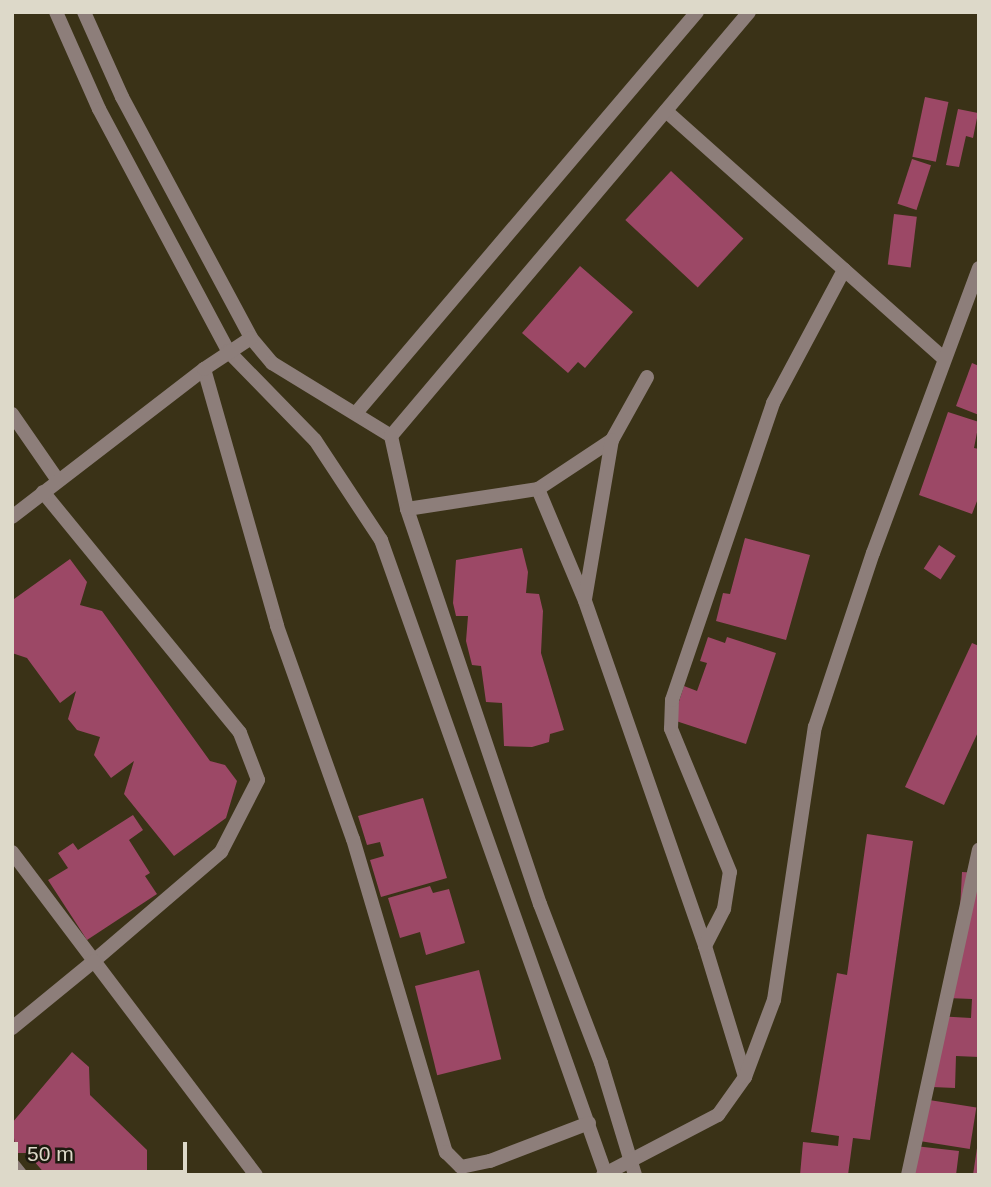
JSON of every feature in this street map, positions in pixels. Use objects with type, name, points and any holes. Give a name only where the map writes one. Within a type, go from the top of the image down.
[{"type":"street","points":[[56,12],[99,109],[228,351],[315,440],[381,540],[510,914],[589,1123],[605,1174],[718,1115],[745,1077],[774,1000],[815,727],[943,358],[979,268]]},
{"type":"street","points":[[84,12],[122,97],[251,338],[272,363],[391,436],[407,509],[540,904],[601,1063],[635,1175]]},
{"type":"street","points":[[356,413],[698,12]]},
{"type":"street","points":[[391,436],[749,12]]},
{"type":"street","points":[[666,111],[943,358]]},
{"type":"street","points":[[705,946],[724,909],[730,872],[671,729],[672,700],[773,403],[844,270]]},
{"type":"street","points":[[12,517],[57,479],[228,351],[251,338]]},
{"type":"street","points":[[204,369],[277,626],[353,839],[446,1152],[461,1167],[490,1161],[589,1123]]},
{"type":"street","points":[[585,601],[612,440],[648,377]]},
{"type":"street","points":[[12,414],[57,479]]},
{"type":"street","points":[[407,509],[538,489],[612,440]]},
{"type":"street","points":[[538,489],[585,601],[705,946],[745,1077]]},
{"type":"street","points":[[12,1028],[221,852],[258,780],[240,733],[43,492]]},
{"type":"street","points":[[908,1175],[979,850]]},
{"type":"street","points":[[12,852],[256,1175]]},
{"type":"street","points":[[12,1164],[21,1175]]},
{"type":"building","points":[[925,97],[948,102],[936,162],[912,157]]},
{"type":"building","points":[[958,109],[978,113],[973,138],[966,136],[959,167],[946,165]]},
{"type":"building","points":[[912,159],[931,165],[916,210],[897,204]]},
{"type":"building","points":[[671,171],[743,239],[698,288],[625,220]]},
{"type":"building","points":[[894,214],[917,217],[911,267],[888,265]]},
{"type":"building","points":[[580,266],[633,312],[585,368],[578,362],[568,373],[522,333]]},
{"type":"building","points":[[972,363],[979,366],[979,415],[956,406]]},
{"type":"building","points":[[948,412],[979,422],[974,448],[979,449],[979,496],[972,514],[919,495]]},
{"type":"building","points":[[745,538],[810,555],[786,640],[716,621],[723,593],[730,594]]},
{"type":"building","points":[[939,545],[956,556],[941,579],[924,568]]},
{"type":"building","points":[[522,548],[528,572],[526,593],[539,594],[543,611],[541,653],[564,730],[550,734],[549,742],[532,747],[504,746],[502,703],[486,702],[481,666],[472,665],[466,641],[468,616],[456,616],[453,603],[456,560]]},
{"type":"building","points":[[70,559],[87,582],[80,605],[102,611],[210,761],[225,765],[237,781],[226,818],[174,856],[124,794],[134,761],[111,778],[94,755],[100,737],[77,730],[68,719],[76,691],[60,703],[27,658],[12,653],[14,599]]},
{"type":"building","points":[[708,637],[725,643],[727,637],[776,653],[746,744],[673,720],[684,686],[697,691],[707,663],[700,661]]},
{"type":"building","points":[[972,643],[979,646],[979,730],[944,805],[905,787]]},
{"type":"building","points":[[423,798],[447,878],[381,897],[370,860],[384,856],[380,842],[367,845],[358,816]]},
{"type":"building","points":[[133,815],[143,830],[129,840],[150,873],[145,876],[157,894],[87,940],[48,880],[68,868],[58,853],[73,843],[78,850]]},
{"type":"building","points":[[867,834],[913,841],[870,1140],[853,1138],[848,1175],[800,1175],[803,1142],[838,1146],[839,1136],[811,1132],[837,973],[847,975]]},
{"type":"building","points":[[962,872],[979,873],[979,1057],[956,1056],[955,1088],[932,1087],[936,1016],[971,1018],[972,999],[947,998],[957,967]]},
{"type":"building","points":[[430,886],[433,893],[449,889],[465,943],[426,955],[420,932],[400,938],[388,898]]},
{"type":"building","points":[[479,970],[501,1059],[437,1075],[415,986]]},
{"type":"building","points":[[72,1052],[89,1067],[90,1095],[147,1150],[147,1175],[46,1175],[27,1153],[16,1153],[12,1123]]},
{"type":"building","points":[[923,1099],[976,1107],[970,1149],[916,1140]]},
{"type":"building","points":[[915,1146],[959,1151],[956,1175],[911,1175]]},
{"type":"building","points":[[977,1148],[979,1175],[973,1175]]}]
